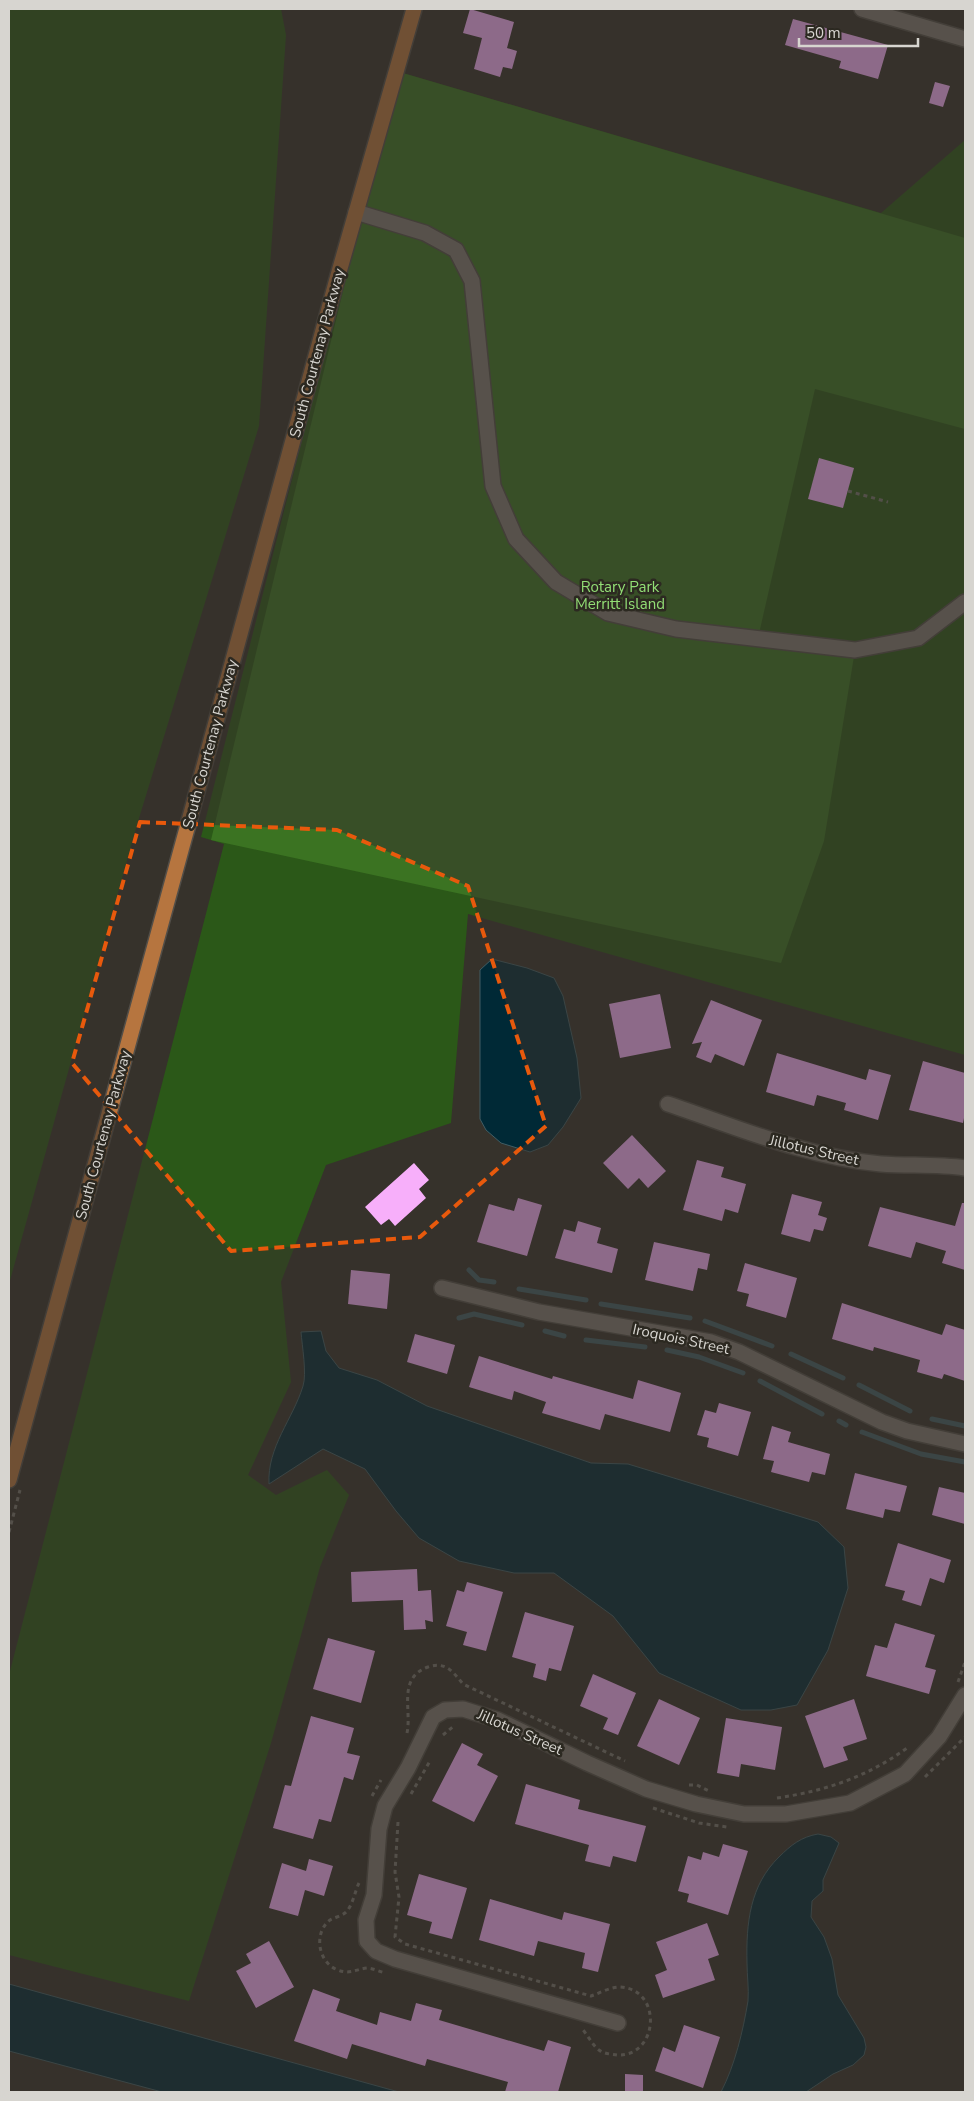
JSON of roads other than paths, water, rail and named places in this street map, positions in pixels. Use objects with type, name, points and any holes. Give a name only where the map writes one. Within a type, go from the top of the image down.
[{"type":"main road","name":"South Courtenay Parkway","points":[[9,1480],[356,212],[414,9]]},
{"type":"street","points":[[862,9],[965,39]]},
{"type":"street","points":[[356,212],[425,233],[456,250],[472,281],[493,486],[516,539],[556,582],[608,613],[676,629],[855,650],[918,638],[965,602]]},
{"type":"street","name":"Jillotus Street","points":[[668,1104],[780,1145],[881,1164],[965,1168]]},
{"type":"street","name":"Iroquois Street","points":[[442,1288],[539,1312],[711,1342],[739,1352],[882,1422],[907,1431],[965,1444]]},
{"type":"street","name":"Jillotus Street","points":[[618,2023],[395,1959],[376,1951],[367,1940],[366,1920],[374,1895],[379,1829],[385,1806],[408,1768],[433,1717],[445,1710],[463,1708],[498,1720],[646,1789],[696,1804],[744,1814],[786,1814],[850,1803],[905,1774],[939,1737],[960,1692]]},
{"type":"water","points":[[492,959],[527,968],[554,978],[563,996],[577,1058],[581,1098],[563,1127],[548,1145],[530,1152],[501,1143],[486,1130],[480,1119],[480,970]]},
{"type":"water","points":[[321,1331],[326,1351],[339,1368],[377,1380],[427,1406],[591,1463],[628,1464],[818,1522],[844,1547],[848,1588],[828,1650],[797,1705],[771,1710],[741,1710],[659,1673],[613,1616],[554,1573],[514,1573],[459,1561],[419,1538],[365,1469],[323,1449],[269,1484],[269,1471],[276,1445],[303,1386],[304,1367],[301,1332]]},
{"type":"water","points":[[818,1834],[831,1837],[839,1843],[823,1880],[823,1891],[812,1901],[811,1917],[824,1937],[832,1959],[838,1995],[864,2038],[866,2047],[864,2055],[853,2065],[833,2074],[806,2092],[721,2092],[738,2048],[744,2024],[748,2001],[749,1919],[756,1892],[769,1868],[783,1853],[801,1839]]},
{"type":"water","points":[[9,1984],[399,2092],[162,2092],[9,2051]]},
{"type":"waterway","points":[[469,1270],[479,1280],[494,1282]]},
{"type":"waterway","points":[[519,1289],[586,1300]]},
{"type":"waterway","points":[[601,1304],[690,1318]]},
{"type":"waterway","points":[[459,1318],[474,1314],[522,1325]]},
{"type":"waterway","points":[[705,1321],[772,1346]]},
{"type":"waterway","points":[[545,1331],[564,1336]]},
{"type":"waterway","points":[[586,1340],[645,1347]]},
{"type":"waterway","points":[[667,1350],[699,1357],[743,1373]]},
{"type":"waterway","points":[[791,1354],[843,1378]]},
{"type":"waterway","points":[[760,1381],[822,1414]]},
{"type":"waterway","points":[[859,1385],[910,1411]]},
{"type":"waterway","points":[[932,1419],[965,1426]]},
{"type":"waterway","points":[[839,1421],[846,1425]]},
{"type":"waterway","points":[[862,1432],[921,1454],[965,1462]]},
{"type":"park label","name":"Rotary Park Merritt Island","points":[[620,596]]}]
